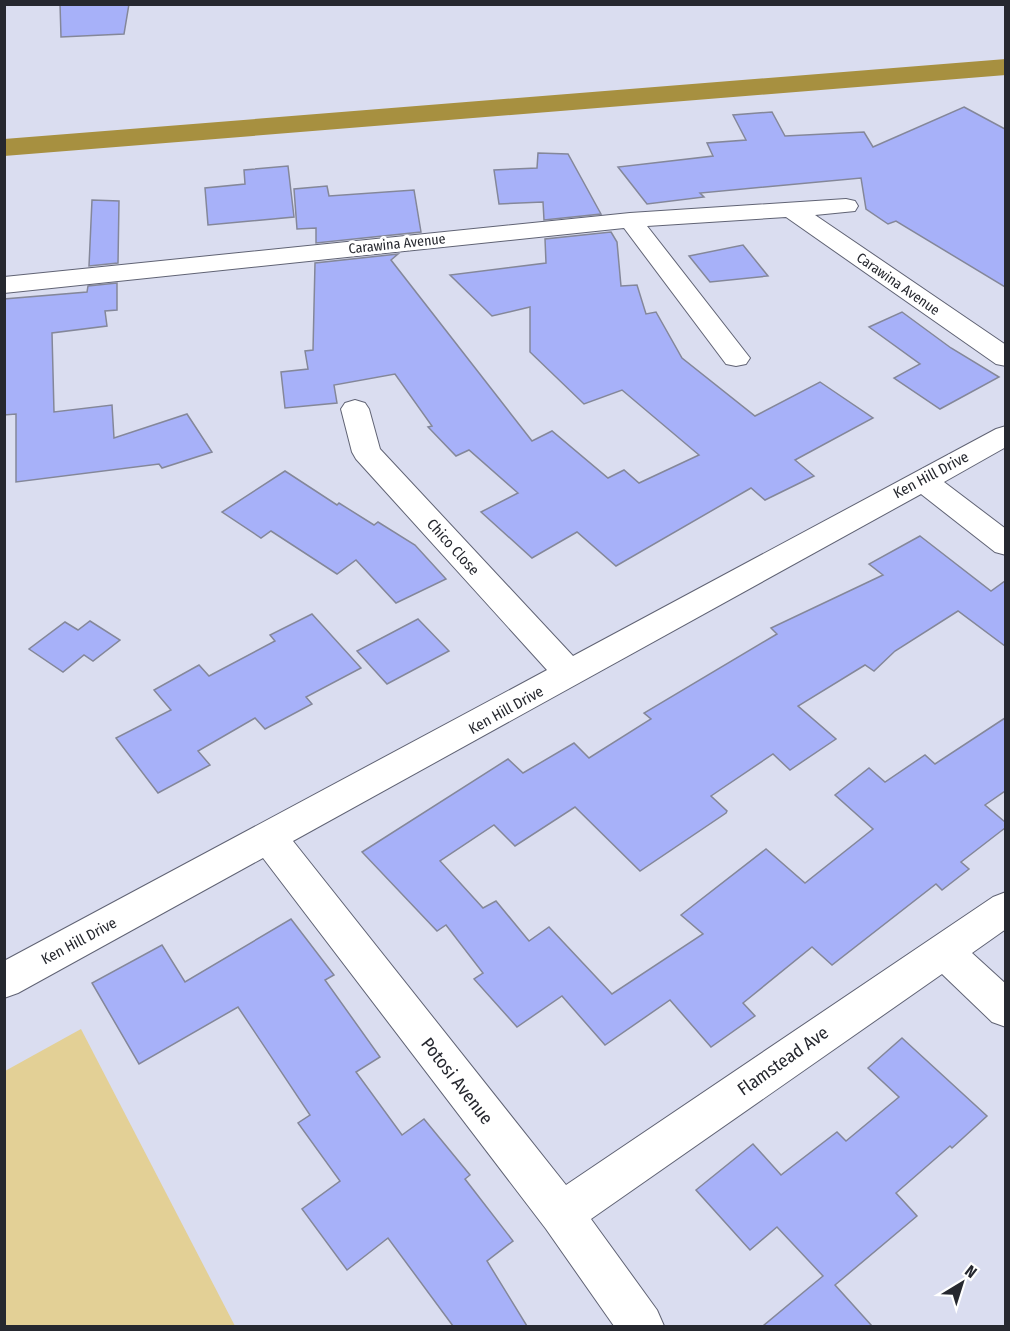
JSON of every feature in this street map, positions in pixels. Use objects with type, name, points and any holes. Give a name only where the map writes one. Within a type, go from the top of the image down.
[{"type":"street","name":"Carawina Avenue","points":[[4,285],[630,219],[846,206]]},
{"type":"street","name":"Carawina Avenue","points":[[790,209],[1005,358]]},
{"type":"street","points":[[630,219],[736,358]]},
{"type":"street","name":"Chico Close","points":[[354,409],[366,452],[570,674]]},
{"type":"street","name":"Ken Hill Drive","points":[[4,981],[270,838],[1005,435]]},
{"type":"street","points":[[922,480],[1005,545]]},
{"type":"street","name":"Potosi Avenue","points":[[270,838],[561,1214],[641,1326]]},
{"type":"street","name":"Flamstead Ave","points":[[561,1214],[1005,908]]},
{"type":"street","points":[[944,951],[1005,1010]]},
{"type":"shaded area","points":[[81,1029],[235,1326],[5,1326],[5,1071]]},
{"type":"building","points":[[60,4],[129,4],[124,34],[61,37]]},
{"type":"building","points":[[964,107],[1005,129],[1005,287],[896,221],[888,224],[866,209],[861,178],[700,193],[704,197],[647,204],[618,167],[713,156],[707,143],[746,140],[733,115],[772,112],[785,136],[864,132],[873,147]]},
{"type":"building","points":[[538,153],[568,154],[601,214],[544,220],[543,202],[499,204],[494,170],[537,168]]},
{"type":"building","points":[[288,166],[294,217],[208,225],[205,188],[245,184],[244,170]]},
{"type":"building","points":[[327,186],[329,196],[414,190],[421,232],[316,243],[316,228],[297,229],[294,189]]},
{"type":"building","points":[[92,200],[119,201],[118,263],[89,266]]},
{"type":"building","points":[[611,232],[617,242],[621,286],[637,285],[646,314],[656,312],[682,358],[755,416],[820,382],[873,418],[795,460],[814,476],[765,500],[751,488],[616,566],[577,532],[532,558],[481,512],[518,493],[469,450],[456,456],[428,427],[432,426],[395,374],[334,385],[337,403],[285,408],[281,372],[308,369],[305,351],[313,350],[315,263],[398,254],[391,260],[532,441],[552,431],[608,478],[624,470],[639,483],[699,455],[622,390],[584,404],[530,352],[530,307],[492,316],[450,275],[546,263],[545,239]]},
{"type":"building","points":[[743,245],[768,276],[710,282],[689,256]]},
{"type":"building","points":[[117,283],[117,310],[105,311],[107,326],[52,333],[54,412],[112,405],[114,438],[187,414],[212,452],[162,468],[159,464],[16,482],[16,414],[4,415],[4,299],[87,292],[88,286]]},
{"type":"building","points":[[902,312],[951,348],[999,377],[940,409],[894,378],[920,364],[869,327]]},
{"type":"building","points":[[285,471],[337,505],[339,503],[374,525],[378,522],[415,545],[446,579],[396,603],[356,560],[337,574],[271,531],[261,538],[222,512]]},
{"type":"building","points":[[920,536],[991,591],[1005,581],[1005,646],[958,611],[895,651],[874,671],[865,665],[798,706],[836,739],[790,770],[773,754],[711,796],[727,811],[726,813],[640,871],[575,807],[515,846],[494,825],[440,861],[483,908],[496,901],[529,941],[549,927],[612,994],[703,934],[681,915],[766,849],[805,883],[873,829],[835,795],[869,768],[885,782],[925,755],[935,764],[1005,718],[1005,791],[985,805],[1005,822],[1005,828],[961,862],[969,869],[942,890],[936,884],[832,965],[812,947],[743,1003],[755,1016],[711,1047],[670,1000],[605,1045],[562,996],[517,1027],[474,979],[483,973],[446,925],[437,931],[362,852],[508,759],[523,773],[574,743],[589,758],[651,719],[644,713],[777,634],[771,628],[883,575],[869,564]]},
{"type":"building","points":[[312,614],[361,668],[306,697],[312,704],[265,729],[255,718],[198,751],[210,765],[158,793],[116,738],[171,710],[154,690],[199,665],[209,676],[275,641],[270,635]]},
{"type":"building","points":[[418,619],[449,651],[387,684],[357,651]]},
{"type":"building","points":[[90,621],[120,640],[93,661],[84,655],[63,672],[29,649],[65,622],[78,630]]},
{"type":"building","points":[[291,919],[334,975],[325,980],[380,1057],[356,1072],[402,1135],[424,1119],[470,1175],[465,1179],[513,1241],[487,1261],[527,1326],[453,1326],[388,1238],[347,1270],[302,1209],[340,1181],[298,1123],[310,1115],[238,1007],[139,1064],[92,983],[162,945],[185,982]]},
{"type":"building","points":[[902,1038],[987,1116],[952,1148],[950,1146],[896,1193],[917,1216],[835,1285],[872,1326],[763,1326],[823,1276],[777,1227],[750,1250],[696,1190],[753,1144],[781,1175],[837,1132],[846,1141],[899,1097],[868,1068]]},
{"type":"waterway","points":[[4,148],[1006,67]]}]
